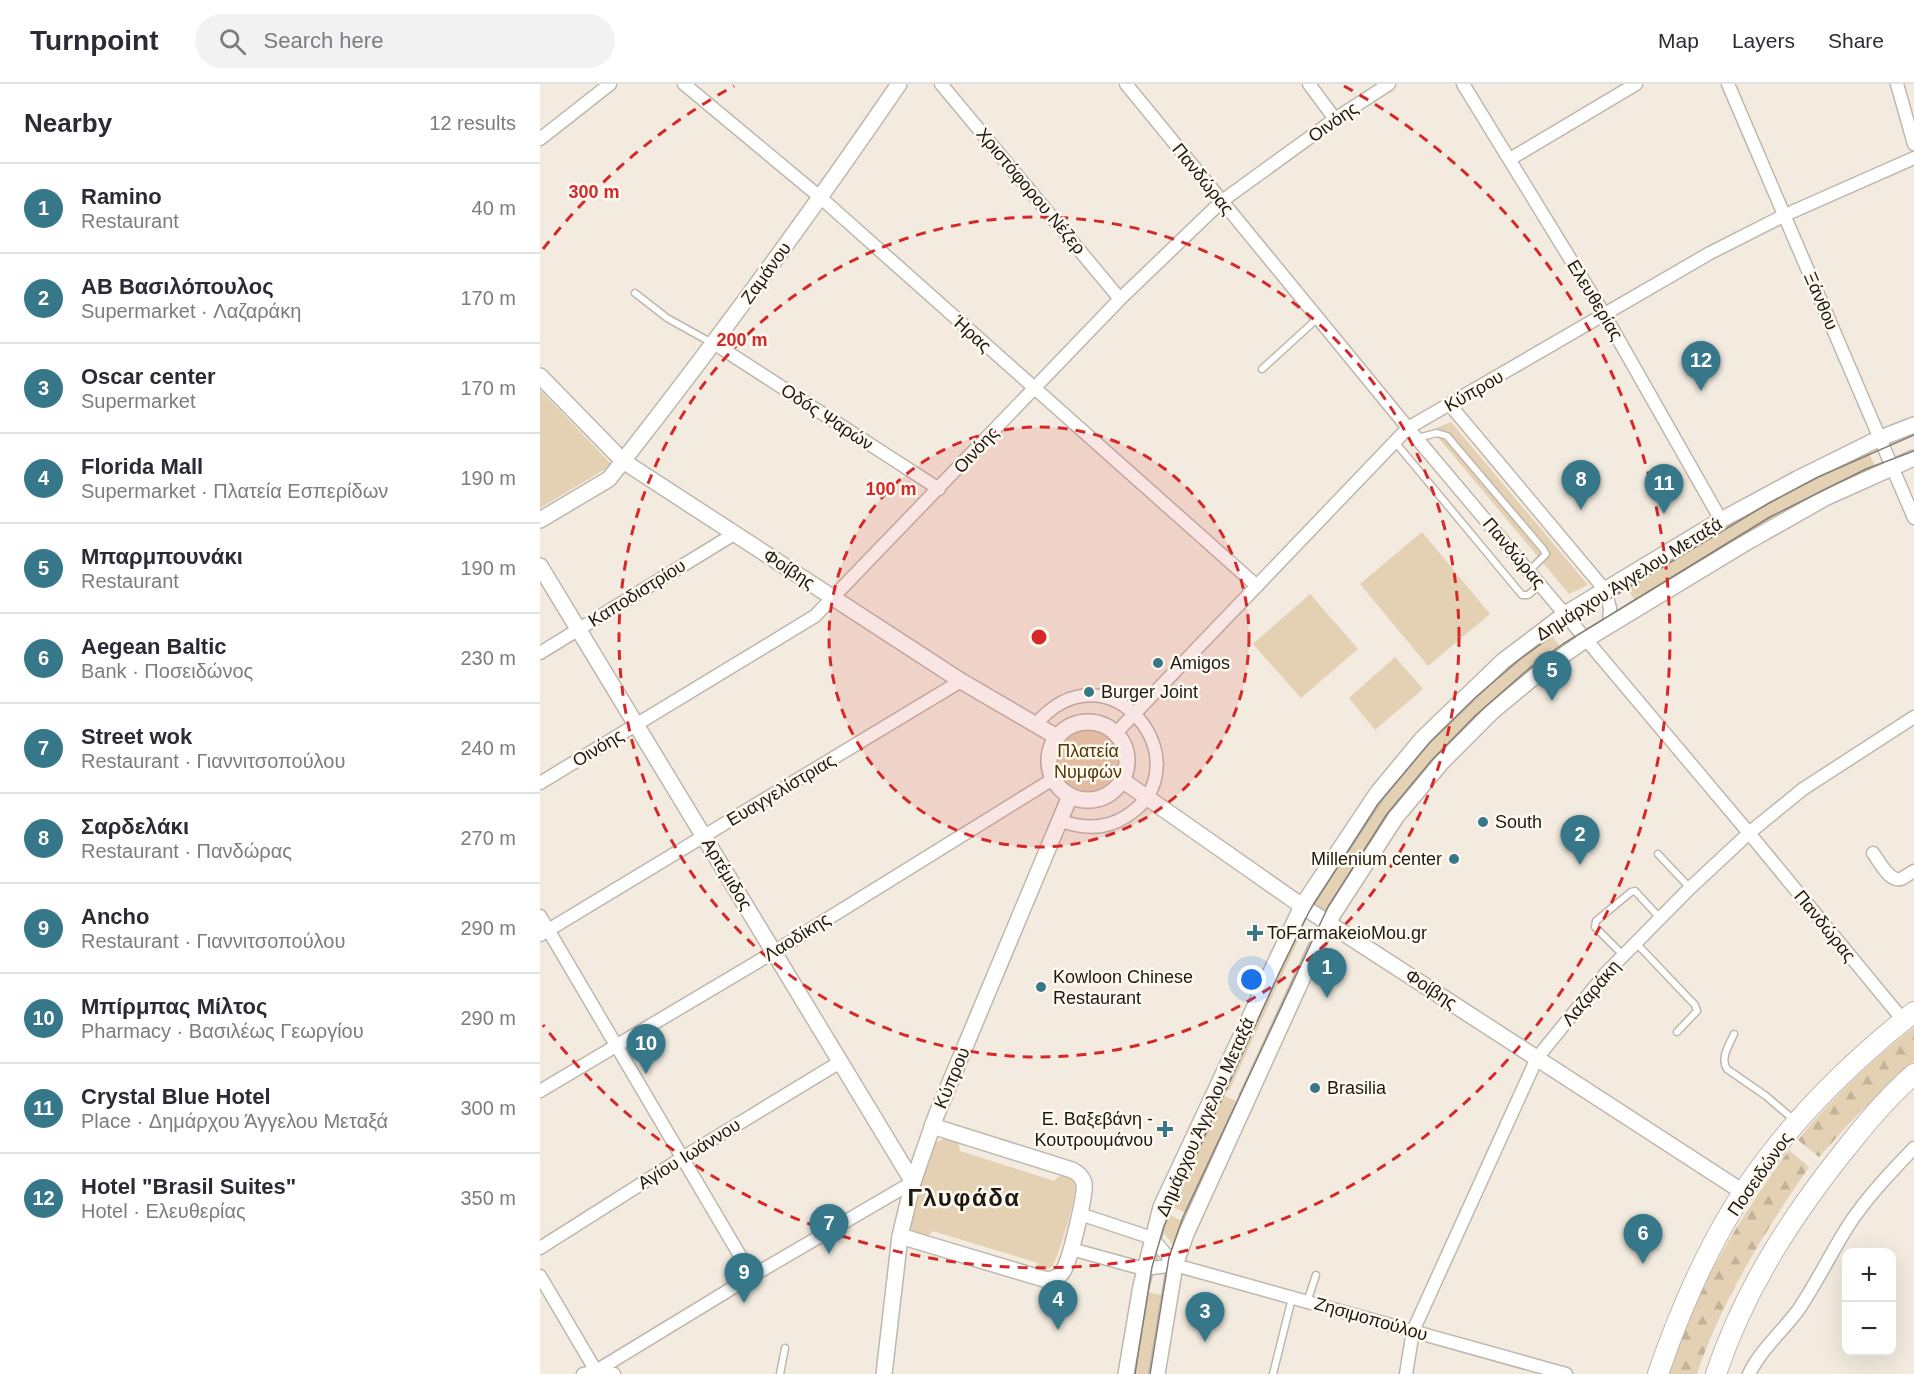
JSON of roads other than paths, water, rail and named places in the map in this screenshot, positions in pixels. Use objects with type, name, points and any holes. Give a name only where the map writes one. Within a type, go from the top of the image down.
[{"type":"highway","name":"Ποσειδώνος","points":[[1658,1374],[1690,1290],[1743,1192],[1797,1122],[1830,1087],[1909,1016]]},
{"type":"highway","points":[[1716,1374],[1752,1289],[1791,1222],[1827,1171],[1867,1122],[1914,1074]]},
{"type":"street","points":[[540,139],[610,84]]},
{"type":"street","name":"Ήρας","points":[[684,84],[821,198],[1257,586]]},
{"type":"street","name":"Ζαμάνου","points":[[540,520],[609,479],[715,344],[821,198],[899,84]]},
{"type":"street","name":"Χριστόφορου Νέζερ","points":[[941,84],[1120,299]]},
{"type":"street","name":"Πανδώρας","points":[[1126,84],[1585,640],[1909,1016]]},
{"type":"street","points":[[1309,84],[1335,119]]},
{"type":"street","name":"Οινόης","points":[[540,783],[815,616],[1120,299],[1222,201],[1335,119],[1389,84]]},
{"type":"street","name":"Ελευθερίας","points":[[1463,84],[1604,314],[1721,520]]},
{"type":"street","points":[[1510,159],[1636,84]]},
{"type":"street","name":"Ξάνθου","points":[[1728,84],[1878,439],[1914,518]]},
{"type":"street","points":[[1897,84],[1914,144]]},
{"type":"street","name":"Κύπρου","points":[[1115,734],[1395,442],[1412,433],[1450,405],[1710,253],[1785,215],[1914,158]]},
{"type":"street","name":"Οδóς Ψαρών","points":[[715,344],[939,489]]},
{"type":"street","name":"Φοίβης","points":[[540,376],[623,461],[961,681],[1057,737]]},
{"type":"street","points":[[1450,405],[1605,590],[1610,608],[1609,624]]},
{"type":"street","name":"Δημάρχου Άγγελου Μεταξά","points":[[1126,1374],[1144,1269],[1161,1207],[1302,906],[1378,792],[1422,739],[1503,661],[1565,614],[1721,520],[1797,478],[1878,439],[1914,425]]},
{"type":"street","name":"Δημάρχου Άγγελου Μεταξά","points":[[1157,1374],[1175,1264],[1189,1227],[1328,922],[1396,817],[1442,762],[1493,711],[1540,672],[1585,640],[1825,498],[1914,458]]},
{"type":"street","name":"Καποδιστρίου","points":[[540,653],[734,534]]},
{"type":"street","name":"Αρτέμιδος","points":[[540,566],[913,1182]]},
{"type":"street","name":"Ευαγγελίστριας","points":[[544,933],[961,681]]},
{"type":"street","points":[[1036,724],[1056,705],[1082,696],[1110,699],[1134,713],[1148,731],[1155,753],[1155,776],[1146,797],[1130,815],[1107,825],[1083,827],[1059,820]]},
{"type":"street","name":"Λαζαράκη","points":[[1407,1374],[1413,1331],[1537,1058],[1605,973],[1749,833],[1803,789],[1914,717]]},
{"type":"street","points":[[1087,722],[1104,726],[1115,734],[1126,756],[1126,768],[1122,780],[1110,793],[1093,800],[1081,800],[1063,791],[1053,779],[1049,768],[1049,757],[1057,737],[1070,726],[1087,722]]},
{"type":"street","name":"Λαοδίκης","points":[[540,1091],[774,952],[1053,779]]},
{"type":"street","name":"Φοίβης","points":[[1122,780],[1302,906],[1743,1192]]},
{"type":"street","name":"Κύπρου","points":[[884,1374],[900,1236],[913,1182],[932,1126],[1070,796]]},
{"type":"street","points":[[1873,853],[1889,875],[1896,879],[1914,871]]},
{"type":"street","points":[[540,916],[544,933],[616,1046],[752,1276]]},
{"type":"street","name":"Αγίου Ιωάννου","points":[[540,1248],[840,1062]]},
{"type":"street","points":[[900,1236],[1047,1280],[1058,1277],[1062,1273],[1071,1249],[1084,1187],[1081,1176],[1077,1172],[932,1126]]},
{"type":"street","points":[[1749,1374],[1761,1354],[1783,1331],[1800,1307],[1850,1223],[1893,1170],[1914,1149]]},
{"type":"street","points":[[596,1372],[752,1276],[913,1182]]},
{"type":"street","points":[[1080,1214],[1152,1238],[1175,1264]]},
{"type":"street","name":"Ζησιμοπούλου","points":[[1071,1249],[1144,1269],[1175,1264],[1566,1374]]},
{"type":"street","points":[[540,1276],[596,1372]]},
{"type":"street","points":[[583,1374],[596,1372],[614,1374]]},
{"type":"lane","points":[[635,293],[667,318],[715,344]]},
{"type":"lane","points":[[1262,369],[1318,318]]},
{"type":"lane","points":[[1412,433],[1437,433],[1447,436],[1543,549],[1545,557],[1529,571]]},
{"type":"lane","points":[[1395,442],[1522,595],[1528,595],[1540,585]]},
{"type":"lane","points":[[1658,855],[1690,888]]},
{"type":"lane","points":[[1623,955],[1595,927],[1596,921],[1635,891],[1660,918]]},
{"type":"lane","points":[[1636,943],[1695,1005],[1697,1011],[1677,1032]]},
{"type":"lane","points":[[1734,1034],[1724,1058],[1727,1069],[1766,1096],[1797,1122]]},
{"type":"lane","points":[[1307,1302],[1316,1275]]},
{"type":"lane","points":[[1273,1374],[1293,1298]]},
{"type":"lane","points":[[780,1374],[785,1348]]},
{"type":"tram line","points":[[1135,1374],[1152,1267],[1164,1226],[1310,910],[1378,804],[1431,741],[1477,696],[1519,660],[1571,622],[1769,503],[1818,477],[1914,435]]},
{"type":"tram line","points":[[1150,1374],[1169,1257],[1183,1217],[1328,907],[1387,814],[1431,761],[1476,715],[1531,667],[1563,644],[1770,517],[1866,469],[1914,451]]},
{"type":"place","name":"Hotel \"Brasil Suites\"","points":[[1701,391]]},
{"type":"place","name":"Σαρδελάκι","points":[[1581,510]]},
{"type":"place","name":"Crystal Blue Hotel","points":[[1664,514]]},
{"type":"place","name":"Amigos","points":[[1158,663]]},
{"type":"place","name":"Burger Joint","points":[[1089,692]]},
{"type":"place","name":"Μπαρμπουνάκι","points":[[1552,701]]},
{"type":"place","name":"South","points":[[1483,822]]},
{"type":"place","name":"Millenium center","points":[[1454,859]]},
{"type":"place","name":"ΑΒ Βασιλόπουλος","points":[[1580,865]]},
{"type":"place","name":"ToFarmakeioMou.gr","points":[[1255,933]]},
{"type":"place","name":"Kowloon Chinese Restaurant","points":[[1041,987]]},
{"type":"place","name":"Ramino","points":[[1327,998]]},
{"type":"place","name":"Μπίρμπας Μίλτος","points":[[646,1074]]},
{"type":"place","name":"Brasilia","points":[[1315,1088]]},
{"type":"place","name":"Ε. Βαξεβάνη - Κουτρουμάνου","points":[[1165,1129]]},
{"type":"place","name":"Street wok","points":[[829,1254]]},
{"type":"place","name":"Aegean Baltic","points":[[1643,1264]]},
{"type":"place","name":"Ancho","points":[[744,1303]]},
{"type":"place","name":"Florida Mall","points":[[1058,1330]]},
{"type":"place","name":"Oscar center","points":[[1205,1342]]},
{"type":"district","name":"Γλυφάδα","points":[[964,1197]]},
{"type":"park label","name":"Πλατεία Νυμφών","points":[[1088,761]]}]
